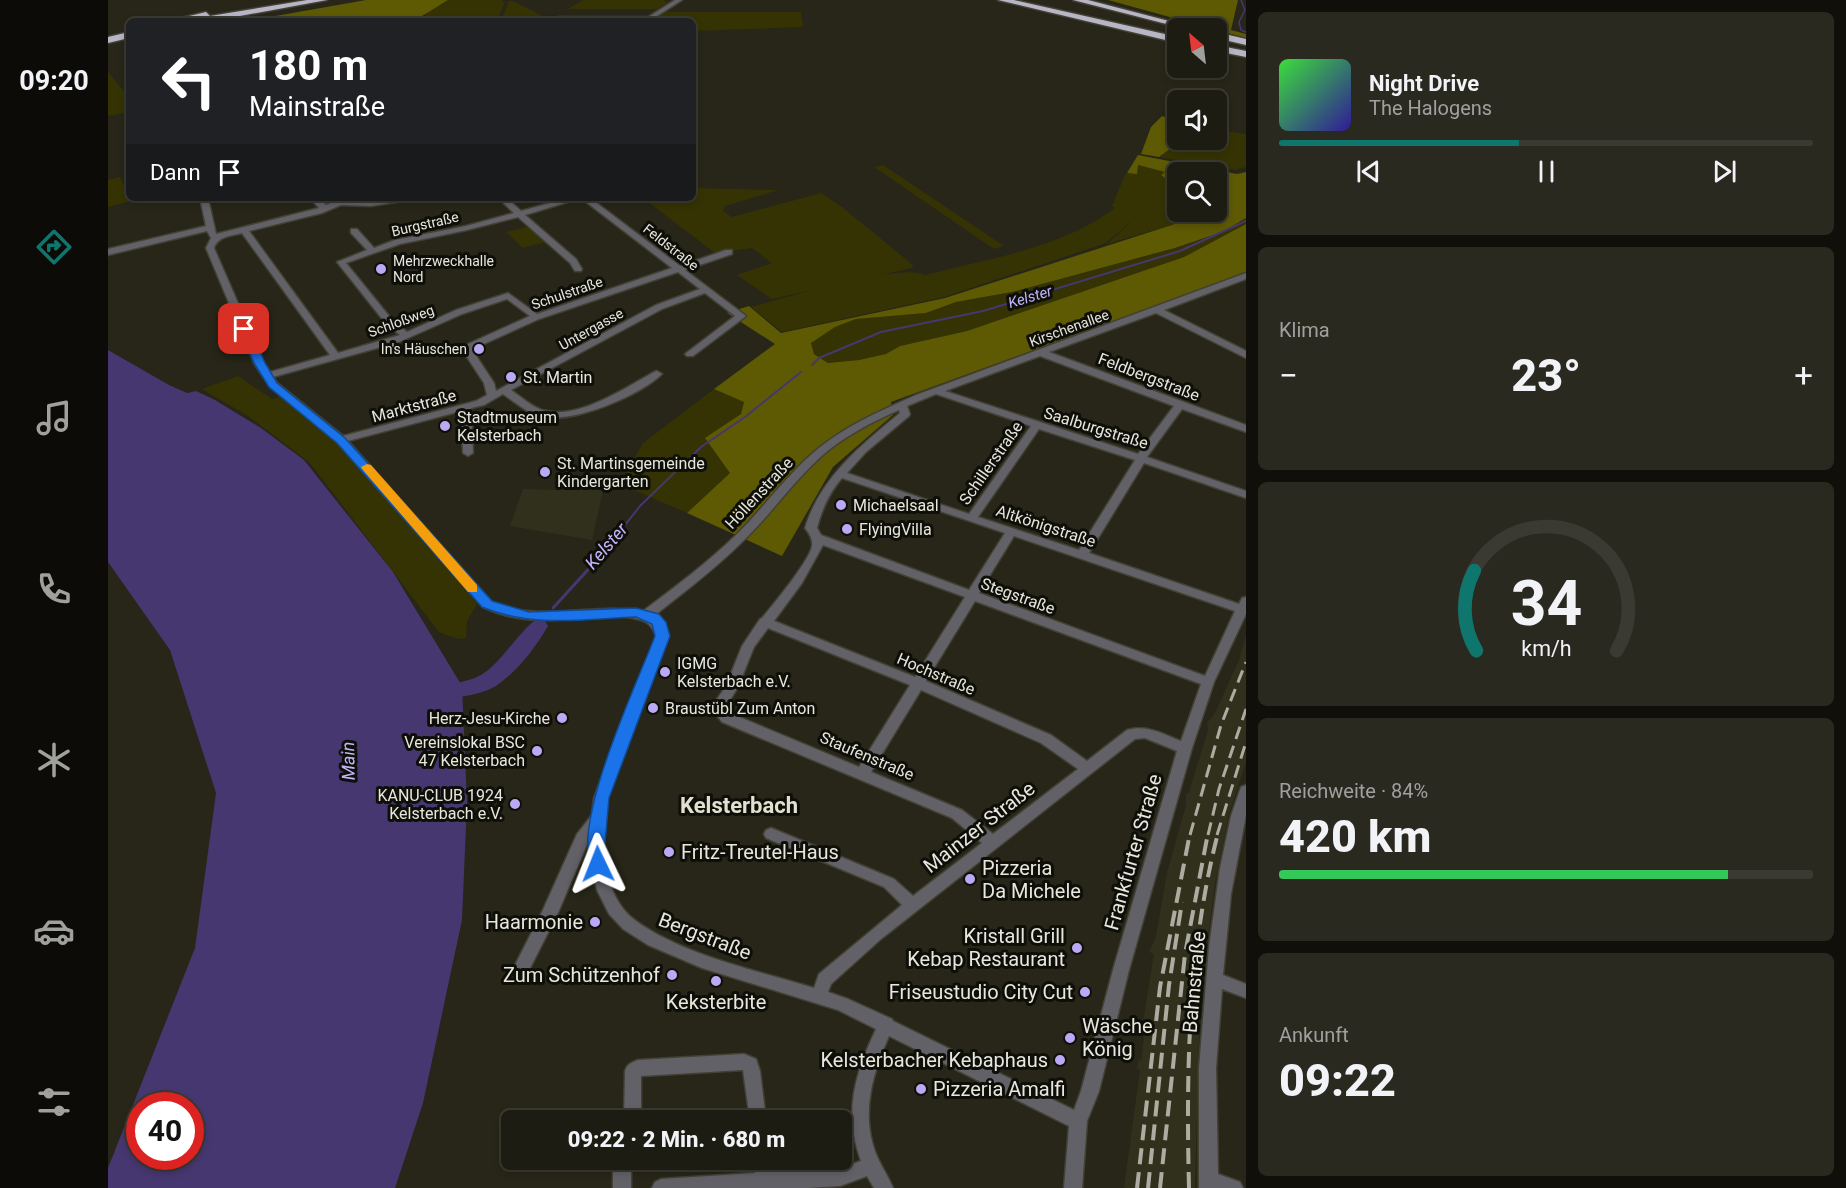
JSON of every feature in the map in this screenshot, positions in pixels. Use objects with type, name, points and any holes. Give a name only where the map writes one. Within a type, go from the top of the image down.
[{"type":"highway","points":[[190,18],[293,0]]},
{"type":"highway","points":[[214,18],[323,0]]},
{"type":"highway","points":[[1002,0],[1167,37]]},
{"type":"highway","points":[[1037,0],[1139,31]]},
{"type":"highway","points":[[1075,0],[1167,29]]},
{"type":"highway","points":[[1099,0],[1136,18],[1167,24]]},
{"type":"highway","points":[[108,35],[126,31]]},
{"type":"highway","points":[[108,40],[126,36]]},
{"type":"highway","points":[[1227,38],[1246,42]]},
{"type":"highway","points":[[1227,45],[1246,49]]},
{"type":"highway","points":[[1227,50],[1246,54]]},
{"type":"street","points":[[650,18],[679,0]]},
{"type":"street","points":[[205,201],[213,233],[210,248],[267,376],[291,401],[341,440],[487,604],[510,613],[529,616],[600,613],[646,615]]},
{"type":"street","points":[[317,201],[325,209]]},
{"type":"street","points":[[108,252],[243,229],[325,209],[345,201]]},
{"type":"street","points":[[341,203],[371,204],[390,201]]},
{"type":"street","points":[[506,201],[578,269]]},
{"type":"street","name":"Burgstraße","points":[[407,336],[390,323],[342,264],[344,260],[421,236],[467,228],[566,201]]},
{"type":"street","name":"Feldstraße","points":[[589,201],[741,316],[690,354]]},
{"type":"street","points":[[243,229],[336,357]]},
{"type":"street","points":[[354,231],[373,252]]},
{"type":"street","name":"Schulstraße","points":[[492,396],[491,387],[468,349],[499,332],[536,317],[729,252]]},
{"type":"street","name":"Kirschenallee","points":[[902,405],[1244,279]]},
{"type":"street","name":"Untergasse","points":[[492,396],[659,307],[705,290]]},
{"type":"street","name":"Schloßweg","points":[[267,376],[407,336],[459,312],[508,296],[536,317]]},
{"type":"street","points":[[1158,310],[1246,355]]},
{"type":"street","name":"Feldbergstraße","points":[[1042,353],[1179,406],[1246,429]]},
{"type":"street","points":[[505,391],[543,414],[576,411],[612,401],[657,374]]},
{"type":"street","name":"Saalburgstraße","points":[[936,391],[1140,459],[1179,469],[1246,495]]},
{"type":"street","name":"Marktstraße","points":[[341,440],[466,408],[492,396]]},
{"type":"street","points":[[764,622],[813,558],[818,547],[817,538],[811,528],[812,521],[840,474],[854,456],[905,414],[902,405]]},
{"type":"street","name":"Höllenstraße","points":[[646,615],[687,584],[739,538],[828,447],[870,419],[902,405]]},
{"type":"street","points":[[1082,555],[1140,459],[1179,406]]},
{"type":"street","points":[[466,408],[468,453]]},
{"type":"street","name":"Schillerstraße","points":[[971,519],[1037,425]]},
{"type":"street","name":"Altkönigstraße","points":[[840,474],[1011,532],[1244,605]]},
{"type":"street","points":[[863,774],[1011,532]]},
{"type":"street","name":"Stegstraße","points":[[817,538],[971,597],[1208,682]]},
{"type":"street","name":"Frankfurter Straße","points":[[1073,1188],[1078,1121],[1090,1091],[1121,970],[1185,748],[1208,682],[1244,605]]},
{"type":"street","name":"Bergstraße","points":[[646,615],[659,622],[663,636],[601,798],[596,843],[601,879],[614,909],[628,924],[652,940],[708,963],[843,1004],[1078,1121]]},
{"type":"street","name":"Hochstraße","points":[[764,622],[917,683],[1046,739],[1088,769]]},
{"type":"street","name":"Staufenstraße","points":[[764,622],[748,646],[732,687],[720,705],[721,712],[727,718],[957,814],[993,843]]},
{"type":"street","name":"Mainzer Straße","points":[[818,997],[825,979],[913,905],[1132,734],[1139,732],[1185,748]]},
{"type":"street","name":"Bahnstraße","points":[[1208,1184],[1211,1158],[1207,1076],[1215,979],[1224,895],[1236,823],[1246,791]]},
{"type":"street","points":[[521,969],[549,915],[582,838],[599,818]]},
{"type":"street","points":[[771,834],[889,883],[913,905]]},
{"type":"street","points":[[1215,979],[1246,991]]},
{"type":"street","points":[[884,1188],[871,1166],[858,1127],[860,1095],[869,1062],[886,1024]]},
{"type":"street","points":[[632,1110],[633,1071],[638,1068],[744,1062],[750,1065],[752,1071],[757,1110]]},
{"type":"street","points":[[661,1188],[840,1177],[871,1166]]},
{"type":"street","points":[[622,1170],[622,1188]]},
{"type":"street","points":[[763,1170],[765,1183]]},
{"type":"street","points":[[1208,1184],[1234,1188]]},
{"type":"shaded area","points":[[366,0],[448,0],[422,16],[410,18],[264,18]]},
{"type":"shaded area","points":[[448,0],[501,0],[505,2],[498,18],[431,18],[424,14]]},
{"type":"shaded area","points":[[583,0],[664,0],[667,3],[657,9],[568,9]]},
{"type":"shaded area","points":[[1108,0],[1238,0],[1231,30],[1246,34],[1246,38],[1227,33],[1227,18],[1173,18]]},
{"type":"shaded area","points":[[509,1],[513,1],[547,18],[502,18]]},
{"type":"shaded area","points":[[664,12],[801,12],[803,27],[696,31],[696,18],[655,18]]},
{"type":"shaded area","points":[[558,15],[648,15],[644,18],[554,18]]},
{"type":"shaded area","points":[[108,72],[126,93],[126,113],[108,116]]},
{"type":"shaded area","points":[[1162,116],[1167,118],[1168,150],[1159,157],[1141,154],[1151,127]]},
{"type":"shaded area","points":[[1227,131],[1246,134],[1246,167],[1236,170],[1227,168],[1227,162],[1189,162],[1159,157],[1168,150],[1227,150]]},
{"type":"shaded area","points":[[1138,155],[1174,162],[1167,162],[1167,180],[1161,175],[1165,172],[1138,165],[1137,174],[1127,173]]},
{"type":"shaded area","points":[[883,165],[1004,246],[994,249],[874,167]]},
{"type":"shaded area","points":[[1137,165],[1166,172],[1161,175],[1167,180],[1167,222],[1180,222],[1107,244],[1138,216],[1106,243],[944,297],[782,332],[751,307],[868,277],[912,272],[925,275],[1048,243],[1094,222],[1115,208],[1112,206],[1124,177],[1127,173],[1137,174]]},
{"type":"shaded area","points":[[1227,172],[1237,174],[1246,172],[1246,218],[1222,232],[1175,248],[1012,292],[956,302],[926,313],[856,319],[835,327],[811,343],[814,354],[828,363],[886,354],[900,346],[967,331],[1184,257],[1246,224],[1246,273],[891,402],[893,415],[833,467],[782,556],[687,513],[730,473],[705,438],[741,414],[744,402],[714,389],[775,344],[727,313],[749,306],[781,333],[945,298],[1178,223],[1227,222]]},
{"type":"shaded area","points":[[120,177],[126,190],[126,201],[131,201],[108,207],[108,180]]},
{"type":"shaded area","points":[[696,188],[779,190],[725,206],[723,211],[732,217],[821,193],[842,207],[913,265],[912,268],[772,299],[737,275],[772,263],[752,248],[715,253],[647,201],[696,201]]},
{"type":"shaded area","points":[[1246,218],[1246,224],[1184,257],[967,331],[900,346],[887,354],[859,360],[828,363],[814,354],[811,342],[835,327],[856,319],[926,313],[956,302],[1012,292],[1176,248],[1222,232]]},
{"type":"shaded area","points":[[528,227],[545,242],[523,248],[506,232]]},
{"type":"shaded area","points":[[238,376],[272,399],[282,396],[371,473],[454,569],[477,604],[467,621],[466,638],[458,639],[439,632],[310,463],[248,416],[202,389]]},
{"type":"shaded area","points":[[714,389],[744,401],[730,473],[687,513],[620,484],[643,443]]},
{"type":"shaded area","points":[[564,474],[606,477],[592,540],[510,526],[523,489],[558,490]]},
{"type":"shaded area","points":[[1246,635],[1246,762],[1229,814],[1215,884],[1205,960],[1206,970],[1203,970],[1195,1188],[1124,1188],[1140,1070],[1137,1069],[1138,1060],[1141,1061],[1145,1029],[1143,1022],[1154,954],[1149,952],[1156,936],[1167,873],[1186,805],[1186,794],[1189,792],[1208,730],[1207,723],[1215,713],[1239,660]]},
{"type":"water","name":"Main","points":[[108,350],[169,385],[187,393],[196,391],[215,400],[261,428],[304,460],[393,572],[462,686],[467,802],[462,920],[423,1103],[395,1188],[108,1188],[108,1168],[126,1122],[126,1170],[204,1170],[204,1092],[138,1092],[195,948],[216,793],[170,650],[108,562]]},
{"type":"waterway","name":"Kelster","points":[[1241,0],[1245,10],[1239,22],[1241,30],[1246,32]]},
{"type":"waterway","name":"Kelster","points":[[812,365],[819,358],[881,332],[983,311],[1180,251],[1246,221]]},
{"type":"waterway","name":"Kelster","points":[[604,552],[640,506],[701,447],[745,417],[801,372]]},
{"type":"waterway","name":"Kelster","points":[[553,608],[605,551]]},
{"type":"waterway","name":"Kelster","points":[[438,694],[488,681],[519,653],[538,626]]},
{"type":"railway","points":[[1190,835],[1221,725],[1246,662]]},
{"type":"railway","points":[[1208,835],[1219,789],[1246,709]]},
{"type":"railway","points":[[1217,835],[1246,742]]},
{"type":"railway","points":[[1137,1188],[1160,987],[1190,833]]},
{"type":"railway","points":[[1160,1188],[1185,954],[1208,833]]},
{"type":"railway","points":[[1189,1188],[1188,1099],[1191,1010],[1200,921],[1218,833]]},
{"type":"railway","points":[[1148,1188],[1169,985],[1182,902]]},
{"type":"slow traffic","points":[[367,467],[472,588]]},
{"type":"place","name":"Mehrzweckhalle Nord","points":[[381,269]]},
{"type":"place","name":"In's Häuschen","points":[[479,349]]},
{"type":"place","name":"St. Martin","points":[[511,377]]},
{"type":"place","name":"Stadtmuseum Kelsterbach","points":[[445,426]]},
{"type":"place","name":"St. Martinsgemeinde Kindergarten","points":[[545,472]]},
{"type":"place","name":"Michaelsaal","points":[[841,505]]},
{"type":"place","name":"FlyingVilla","points":[[847,529]]},
{"type":"place","name":"IGMG Kelsterbach e.V.","points":[[665,672]]},
{"type":"place","name":"Braustübl Zum Anton","points":[[653,708]]},
{"type":"place","name":"Herz-Jesu-Kirche","points":[[562,718]]},
{"type":"place","name":"Vereinslokal BSC 47 Kelsterbach","points":[[537,751]]},
{"type":"place","name":"KANU-CLUB 1924 Kelsterbach e.V.","points":[[515,804]]},
{"type":"place","name":"Fritz-Treutel-Haus","points":[[669,852]]},
{"type":"place","name":"Pizzeria Da Michele","points":[[970,879]]},
{"type":"place","name":"Haarmonie","points":[[595,922]]},
{"type":"place","name":"Kristall Grill Kebap Restaurant","points":[[1077,948]]},
{"type":"place","name":"Zum Schützenhof","points":[[672,975]]},
{"type":"place","name":"Keksterbite","points":[[716,981]]},
{"type":"place","name":"Friseustudio City Cut","points":[[1085,992]]},
{"type":"place","name":"Wäsche König","points":[[1070,1038]]},
{"type":"place","name":"Kelsterbacher Kebaphaus","points":[[1060,1060]]},
{"type":"place","name":"Pizzeria Amalfi","points":[[921,1089]]},
{"type":"district","name":"Kelsterbach","points":[[739,805]]},
{"type":"route","points":[[244,329],[259,363],[273,385],[341,440],[487,604],[510,613],[529,616],[642,613],[654,617],[659,622],[663,629],[663,636],[601,798],[596,843],[598,864]]}]
